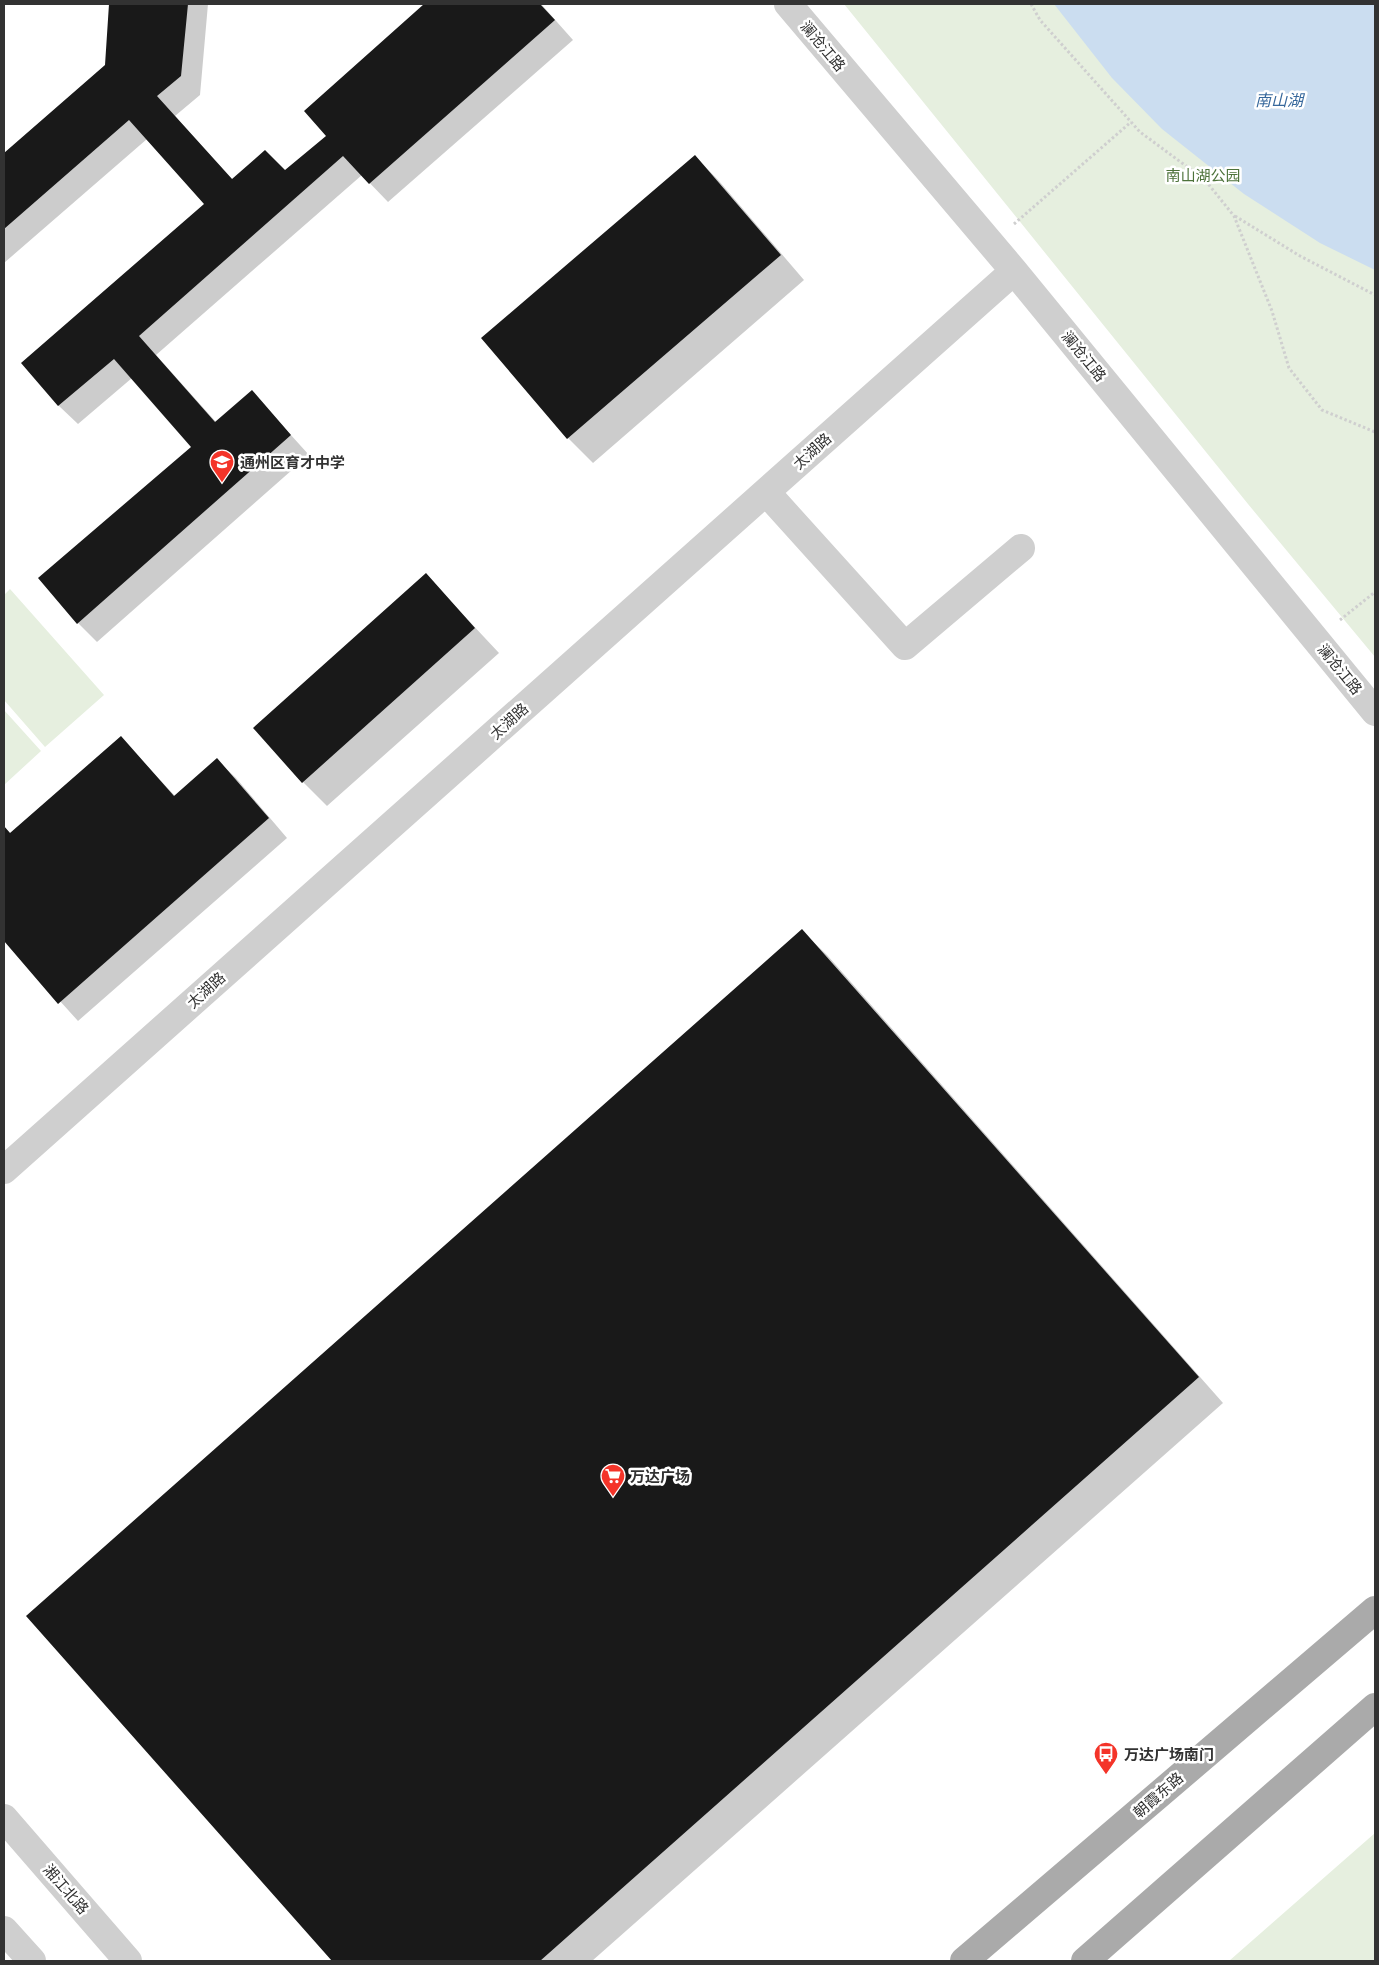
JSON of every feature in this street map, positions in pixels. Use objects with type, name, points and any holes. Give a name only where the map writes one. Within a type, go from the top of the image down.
[{"type":"main road","name":"朝霞东路","points":[[964,1961],[1375,1610]]},
{"type":"main road","points":[[1085,1961],[1375,1707]]},
{"type":"street","name":"澜沧江路","points":[[788,4],[1014,271],[1375,712]]},
{"type":"street","name":"太湖路","points":[[4,1170],[1014,271]]},
{"type":"street","points":[[766,492],[905,646],[1021,548]]},
{"type":"street","name":"湘江北路","points":[[4,1818],[128,1961]]},
{"type":"street","points":[[4,1930],[32,1961]]},
{"type":"path","points":[[1031,4],[1040,20],[1140,132],[1205,180],[1234,216],[1272,311],[1289,368],[1322,410],[1375,432]]},
{"type":"path","points":[[991,244],[1131,122]]},
{"type":"path","points":[[1234,216],[1300,256],[1375,295]]},
{"type":"path","points":[[1316,640],[1375,592]]},
{"type":"green space","name":"南山湖公园","points":[[844,4],[1375,4],[1375,657],[1248,504]]},
{"type":"green space","points":[[10,589],[104,695],[45,747],[4,700],[4,595]]},
{"type":"green space","points":[[4,710],[41,751],[4,785]]},
{"type":"green space","points":[[1375,1833],[1375,1961],[1229,1961]]},
{"type":"water","name":"南山湖","points":[[1054,4],[1375,4],[1375,270],[1320,243],[1244,194],[1162,129],[1112,78]]},
{"type":"building","points":[[109,4],[188,4],[181,76],[157,96],[232,179],[265,150],[285,170],[326,136],[304,111],[424,4],[540,4],[555,20],[369,184],[343,156],[139,336],[215,422],[252,390],[291,435],[77,624],[38,578],[191,447],[114,359],[58,406],[21,363],[204,204],[129,120],[4,229],[4,153],[105,65]]},
{"type":"building","points":[[695,155],[781,255],[567,439],[481,338]]},
{"type":"building","points":[[426,573],[475,628],[302,783],[253,728]]},
{"type":"building","points":[[121,736],[174,796],[217,758],[269,818],[58,1004],[4,941],[4,826],[10,833]]},
{"type":"building","name":"万达广场","points":[[802,929],[1199,1377],[540,1961],[332,1961],[26,1616]]},
{"type":"place","name":"通州区育才中学","points":[[222,483]]},
{"type":"place","name":"万达广场","points":[[613,1497]]},
{"type":"place","name":"万达广场南门","points":[[1106,1775]]}]
